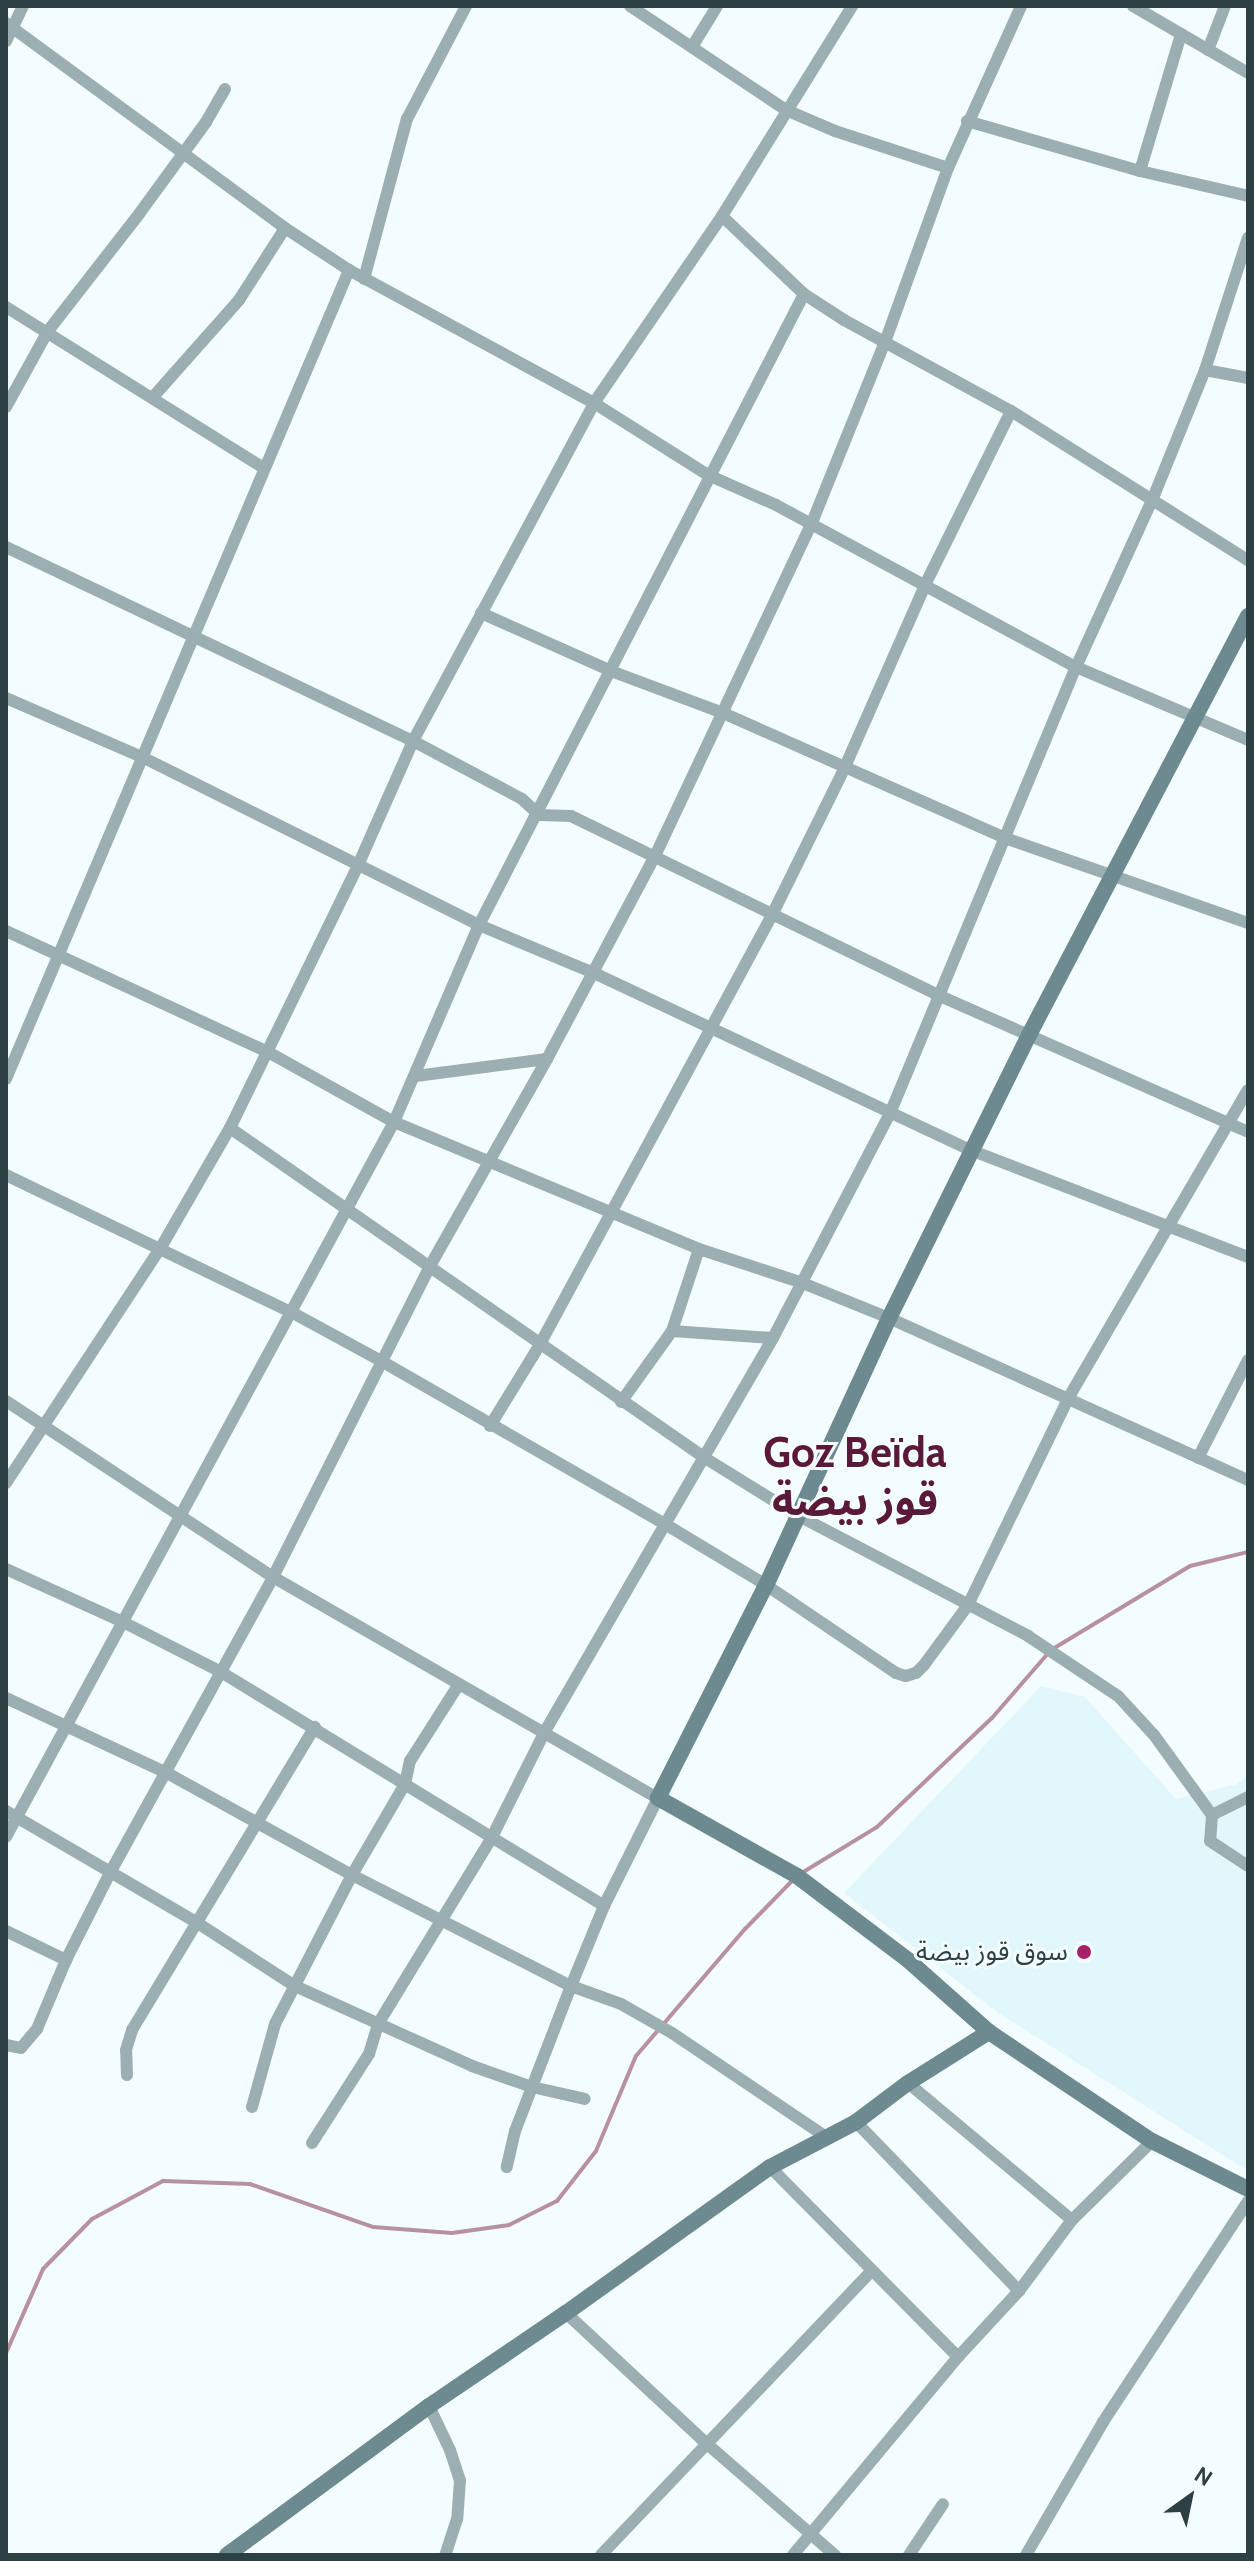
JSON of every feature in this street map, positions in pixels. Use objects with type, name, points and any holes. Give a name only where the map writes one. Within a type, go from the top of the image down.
[{"type":"main road","points":[[1248,616],[1029,1035],[889,1318],[766,1585],[658,1798],[797,1876],[908,1960],[989,2032],[1152,2141],[1248,2189]]},
{"type":"main road","points":[[227,2555],[429,2406],[566,2313],[770,2167],[856,2122],[908,2083],[989,2032]]},
{"type":"street","points":[[6,41],[9,25],[23,6]]},
{"type":"street","points":[[364,279],[407,119],[466,6]]},
{"type":"street","points":[[630,6],[786,110],[835,131],[948,168]]},
{"type":"street","points":[[692,47],[717,6]]},
{"type":"street","points":[[6,1483],[160,1249],[230,1128],[359,863],[413,741],[594,403],[722,216],[852,6]]},
{"type":"street","points":[[6,2045],[21,2048],[30,2041],[111,1871],[273,1577],[430,1266],[547,1059],[655,856],[811,525],[885,342],[967,121],[1021,6]]},
{"type":"street","points":[[1133,6],[1248,73]]},
{"type":"street","points":[[1208,50],[1225,6]]},
{"type":"street","points":[[9,25],[285,228],[364,279],[594,403],[708,475],[811,525],[1076,667],[1248,740]]},
{"type":"street","points":[[1140,171],[1181,34]]},
{"type":"street","points":[[6,407],[48,331],[184,153],[225,89]]},
{"type":"street","points":[[967,121],[1140,171],[1248,196]]},
{"type":"street","points":[[722,216],[804,294],[1011,411],[1248,560]]},
{"type":"street","points":[[153,397],[239,300],[285,228]]},
{"type":"street","points":[[312,2143],[369,2054],[378,2024],[491,1839],[544,1733],[773,1338],[891,1111],[1076,667],[1153,498],[1205,370],[1248,238]]},
{"type":"street","points":[[6,1079],[349,270]]},
{"type":"street","points":[[6,1837],[11,1814],[66,1727],[394,1122],[479,925],[539,815],[708,475],[804,294]]},
{"type":"street","points":[[6,307],[264,468]]},
{"type":"street","points":[[1205,370],[1248,378]]},
{"type":"street","points":[[490,1426],[539,1346],[714,1029],[844,769],[925,585],[1011,411]]},
{"type":"street","points":[[6,547],[413,741],[522,799],[539,815],[571,816],[940,996],[1248,1132]]},
{"type":"street","points":[[481,613],[611,671],[723,713],[1005,838],[1248,923]]},
{"type":"street","points":[[6,698],[144,758],[479,925],[594,973],[973,1151],[1248,1257]]},
{"type":"street","points":[[6,931],[268,1052],[394,1122],[614,1211],[699,1249],[800,1282],[889,1318],[1248,1480]]},
{"type":"street","points":[[416,1076],[547,1059]]},
{"type":"street","points":[[6,1175],[293,1313],[383,1362],[665,1524],[766,1585],[864,1653],[906,1676],[916,1673],[924,1665],[968,1605],[1069,1397],[1248,1090]]},
{"type":"street","points":[[230,1128],[347,1207],[539,1346],[705,1458],[797,1515],[1028,1636],[1118,1696],[1154,1735],[1212,1815],[1210,1841],[1248,1866]]},
{"type":"street","points":[[621,1402],[672,1331],[699,1249]]},
{"type":"street","points":[[672,1331],[773,1338]]},
{"type":"street","points":[[1198,1458],[1248,1360]]},
{"type":"street","points":[[6,1401],[47,1425],[273,1577],[658,1798],[604,1906],[571,1986],[515,2131],[507,2167]]},
{"type":"street","points":[[6,1569],[123,1622],[221,1672],[604,1906]]},
{"type":"street","points":[[252,2107],[275,2024],[352,1875],[405,1784],[410,1761],[459,1684]]},
{"type":"street","points":[[6,1698],[167,1773],[352,1875],[571,1986],[621,2004],[672,2033],[826,2137]]},
{"type":"street","points":[[127,2075],[126,2050],[132,2030],[315,1727]]},
{"type":"street","points":[[1212,1815],[1248,1797]]},
{"type":"street","points":[[11,1814],[196,1922],[295,1986],[472,2066],[532,2087],[585,2099]]},
{"type":"street","points":[[6,1931],[66,1960]]},
{"type":"street","points":[[908,2083],[1072,2220]]},
{"type":"street","points":[[856,2122],[1019,2291]]},
{"type":"street","points":[[793,2555],[958,2357],[1019,2291],[1072,2220],[1152,2141]]},
{"type":"street","points":[[770,2167],[958,2357]]},
{"type":"street","points":[[1026,2555],[1103,2422],[1248,2201]]},
{"type":"street","points":[[601,2555],[872,2270]]},
{"type":"street","points":[[566,2313],[706,2443],[835,2555]]},
{"type":"street","points":[[429,2406],[460,2480],[457,2519],[445,2555]]},
{"type":"street","points":[[913,2554],[943,2504]]},
{"type":"shaded area","name":"سوق قوز بيضة","points":[[1041,1686],[1085,1697],[1176,1799],[1237,1784],[1248,1775],[1248,2171],[997,2012],[844,1893]]},
{"type":"waterway","points":[[800,1874],[877,1827],[992,1718],[1051,1650],[1190,1566],[1248,1552]]},
{"type":"waterway","points":[[6,2353],[43,2269],[92,2219],[163,2181],[250,2184],[373,2227],[452,2233],[509,2225],[557,2201],[596,2151],[636,2056],[745,1929],[793,1880]]},
{"type":"place","name":"سوق قوز بيضة","points":[[1084,1952]]},
{"type":"district","name":"Goz Beïda قوز بيضة","points":[[855,1476]]}]
